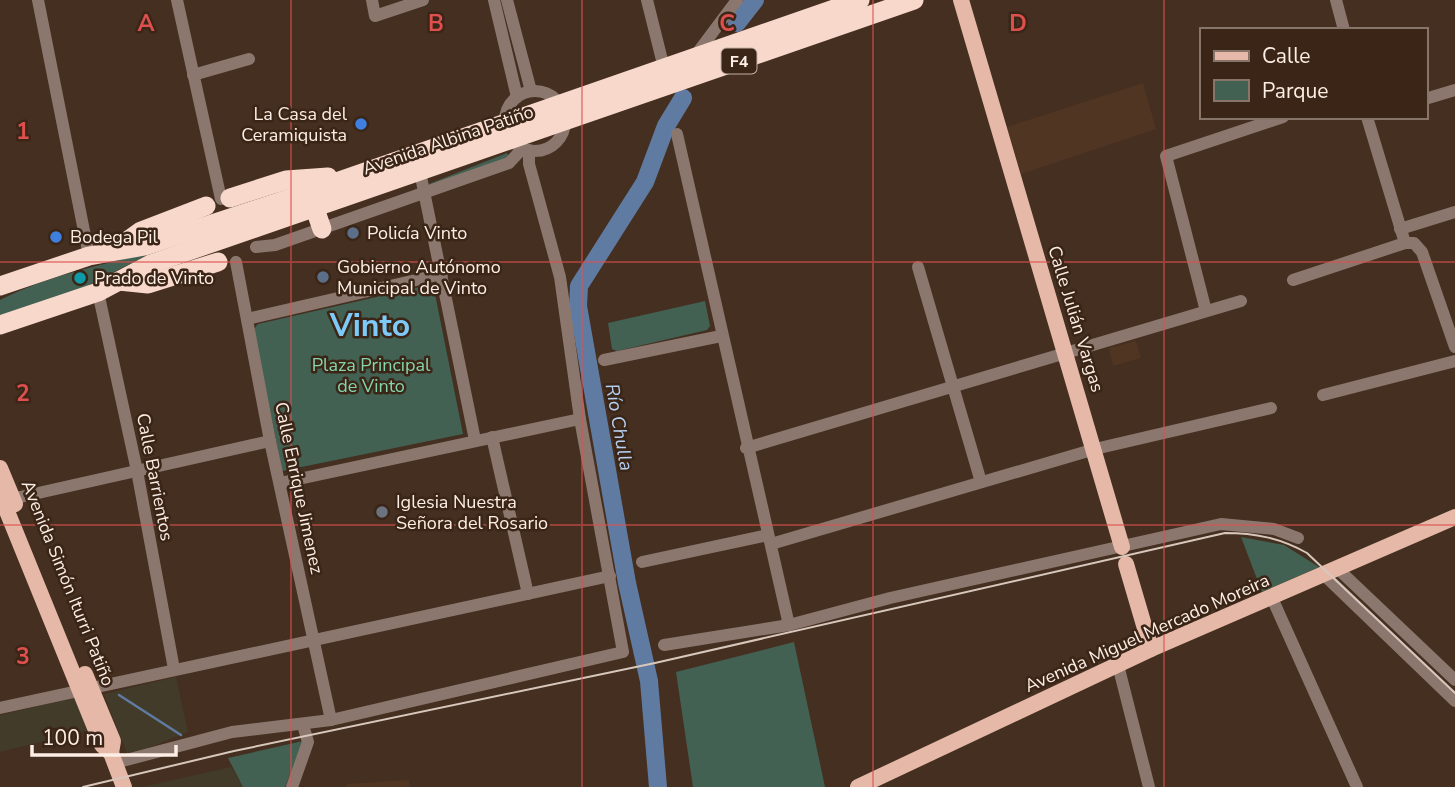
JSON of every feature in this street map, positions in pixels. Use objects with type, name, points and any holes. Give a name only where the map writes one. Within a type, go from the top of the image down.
[{"type":"highway","name":"Avenida Albina Patiño","points":[[0,286],[89,256],[256,228],[315,209],[517,140],[562,113],[664,68],[860,0]]},
{"type":"highway","name":"Avenida Albina Patiño","points":[[562,113],[914,0]]},
{"type":"highway","name":"Avenida Albina Patiño","points":[[256,228],[357,175],[517,140]]},
{"type":"highway","points":[[112,252],[141,231],[219,201],[286,180],[357,175]]},
{"type":"highway","points":[[315,209],[322,229]]},
{"type":"highway","name":"Avenida Albina Patiño","points":[[0,325],[98,292],[198,238]]},
{"type":"highway","points":[[119,281],[148,284],[227,262]]},
{"type":"main road","name":"Calle Julián Vargas","points":[[961,0],[1122,547]]},
{"type":"main road","name":"Avenida Simón Iturri Patiño","points":[[0,468],[5,498],[85,689],[102,745],[113,758],[124,787]]},
{"type":"main road","name":"Avenida Miguel Mercado Moreira","points":[[858,787],[1151,649],[1455,517]]},
{"type":"main road","name":"Calle Julián Vargas","points":[[1126,564],[1151,649]]},
{"type":"street","points":[[38,0],[89,256]]},
{"type":"street","points":[[177,0],[219,201]]},
{"type":"street","points":[[372,0],[376,16],[423,0]]},
{"type":"street","points":[[495,0],[517,97]]},
{"type":"street","points":[[508,0],[531,91]]},
{"type":"street","points":[[647,0],[664,68]]},
{"type":"street","points":[[695,57],[737,0]]},
{"type":"street","points":[[1336,0],[1343,28]]},
{"type":"street","points":[[194,75],[249,59]]},
{"type":"street","points":[[1427,98],[1455,90]]},
{"type":"street","points":[[113,758],[232,732],[331,720],[623,652],[580,419],[560,277],[529,164],[517,140],[508,108],[517,97],[531,91],[547,93],[562,113],[561,135],[551,146],[517,140]]},
{"type":"street","points":[[1206,311],[1166,156],[1277,119]]},
{"type":"street","points":[[1368,119],[1405,243]]},
{"type":"street","points":[[677,134],[746,448],[789,625]]},
{"type":"street","points":[[256,228],[227,262],[198,238],[198,220],[219,201],[246,204],[256,228],[275,245],[509,163],[517,140]]},
{"type":"street","points":[[420,172],[475,440]]},
{"type":"street","points":[[1401,229],[1455,212]]},
{"type":"street","points":[[1293,280],[1405,243],[1415,243],[1422,252],[1455,346]]},
{"type":"street","name":"Calle Enrique Jimenez","points":[[227,262],[247,319],[270,441],[331,720]]},
{"type":"street","points":[[918,267],[981,482]]},
{"type":"street","points":[[247,319],[442,274]]},
{"type":"street","name":"Calle Barrientos","points":[[98,292],[137,471],[174,669]]},
{"type":"street","points":[[746,448],[1241,301]]},
{"type":"street","points":[[604,360],[721,335]]},
{"type":"street","points":[[1323,395],[1455,361]]},
{"type":"street","points":[[642,562],[770,539],[1095,449],[1271,408]]},
{"type":"street","points":[[280,483],[580,419]]},
{"type":"street","points":[[492,437],[528,594]]},
{"type":"street","points":[[5,498],[270,441]]},
{"type":"street","points":[[664,645],[789,625],[890,598],[1222,524],[1274,529],[1298,538]]},
{"type":"street","name":"Calle Julián Vargas","points":[[1122,547],[1126,564]]},
{"type":"street","points":[[1330,571],[1455,680]]},
{"type":"street","points":[[1330,571],[1455,701]]},
{"type":"street","points":[[0,708],[610,576]]},
{"type":"street","points":[[1272,598],[1357,787]]},
{"type":"street","points":[[1118,665],[1149,787]]},
{"type":"street","points":[[292,787],[308,741],[303,725]]},
{"type":"shaded area","points":[[1143,83],[1156,129],[1021,174],[1007,127]]},
{"type":"shaded area","points":[[1136,341],[1141,358],[1113,366],[1109,348]]},
{"type":"shaded area","points":[[176,677],[188,732],[128,756],[104,694]]},
{"type":"shaded area","points":[[76,697],[89,730],[0,752],[0,715]]},
{"type":"shaded area","points":[[231,767],[243,787],[142,787]]},
{"type":"shaded area","points":[[409,780],[410,787],[347,787],[346,784]]},
{"type":"green space","points":[[507,153],[509,157],[433,187],[429,184]]},
{"type":"green space","name":"Prado de Vinto","points":[[151,253],[87,286],[0,316],[0,300],[37,284]]},
{"type":"green space","name":"Plaza Principal de Vinto","points":[[429,285],[434,289],[463,434],[282,471],[254,329],[258,324]]},
{"type":"green space","points":[[705,301],[710,326],[707,330],[617,351],[612,349],[608,323]]},
{"type":"green space","points":[[1241,537],[1284,545],[1319,567],[1262,592]]},
{"type":"green space","points":[[794,642],[825,787],[693,787],[676,672]]},
{"type":"green space","points":[[303,741],[285,787],[243,787],[228,758]]},
{"type":"waterway","name":"Río Chulla","points":[[737,23],[755,0]]},
{"type":"waterway","name":"Río Chulla","points":[[658,787],[649,681],[627,583],[578,306],[579,286],[645,182],[666,126],[683,98]]},
{"type":"waterway","points":[[119,695],[181,735]]},
{"type":"tram line","points":[[83,787],[234,751],[655,663],[1225,533],[1267,537],[1307,553],[1455,693]]},
{"type":"place","name":"La Casa del Ceramiquista","points":[[361,124]]},
{"type":"place","name":"Policía Vinto","points":[[353,233]]},
{"type":"place","name":"Bodega Pil","points":[[56,237]]},
{"type":"place","name":"Gobierno Autónomo Municipal de Vinto","points":[[323,277]]},
{"type":"place","name":"Prado de Vinto","points":[[80,278]]},
{"type":"place","name":"Iglesia Nuestra Señora del Rosario","points":[[382,512]]},
{"type":"district","name":"Vinto","points":[[370,325]]}]
